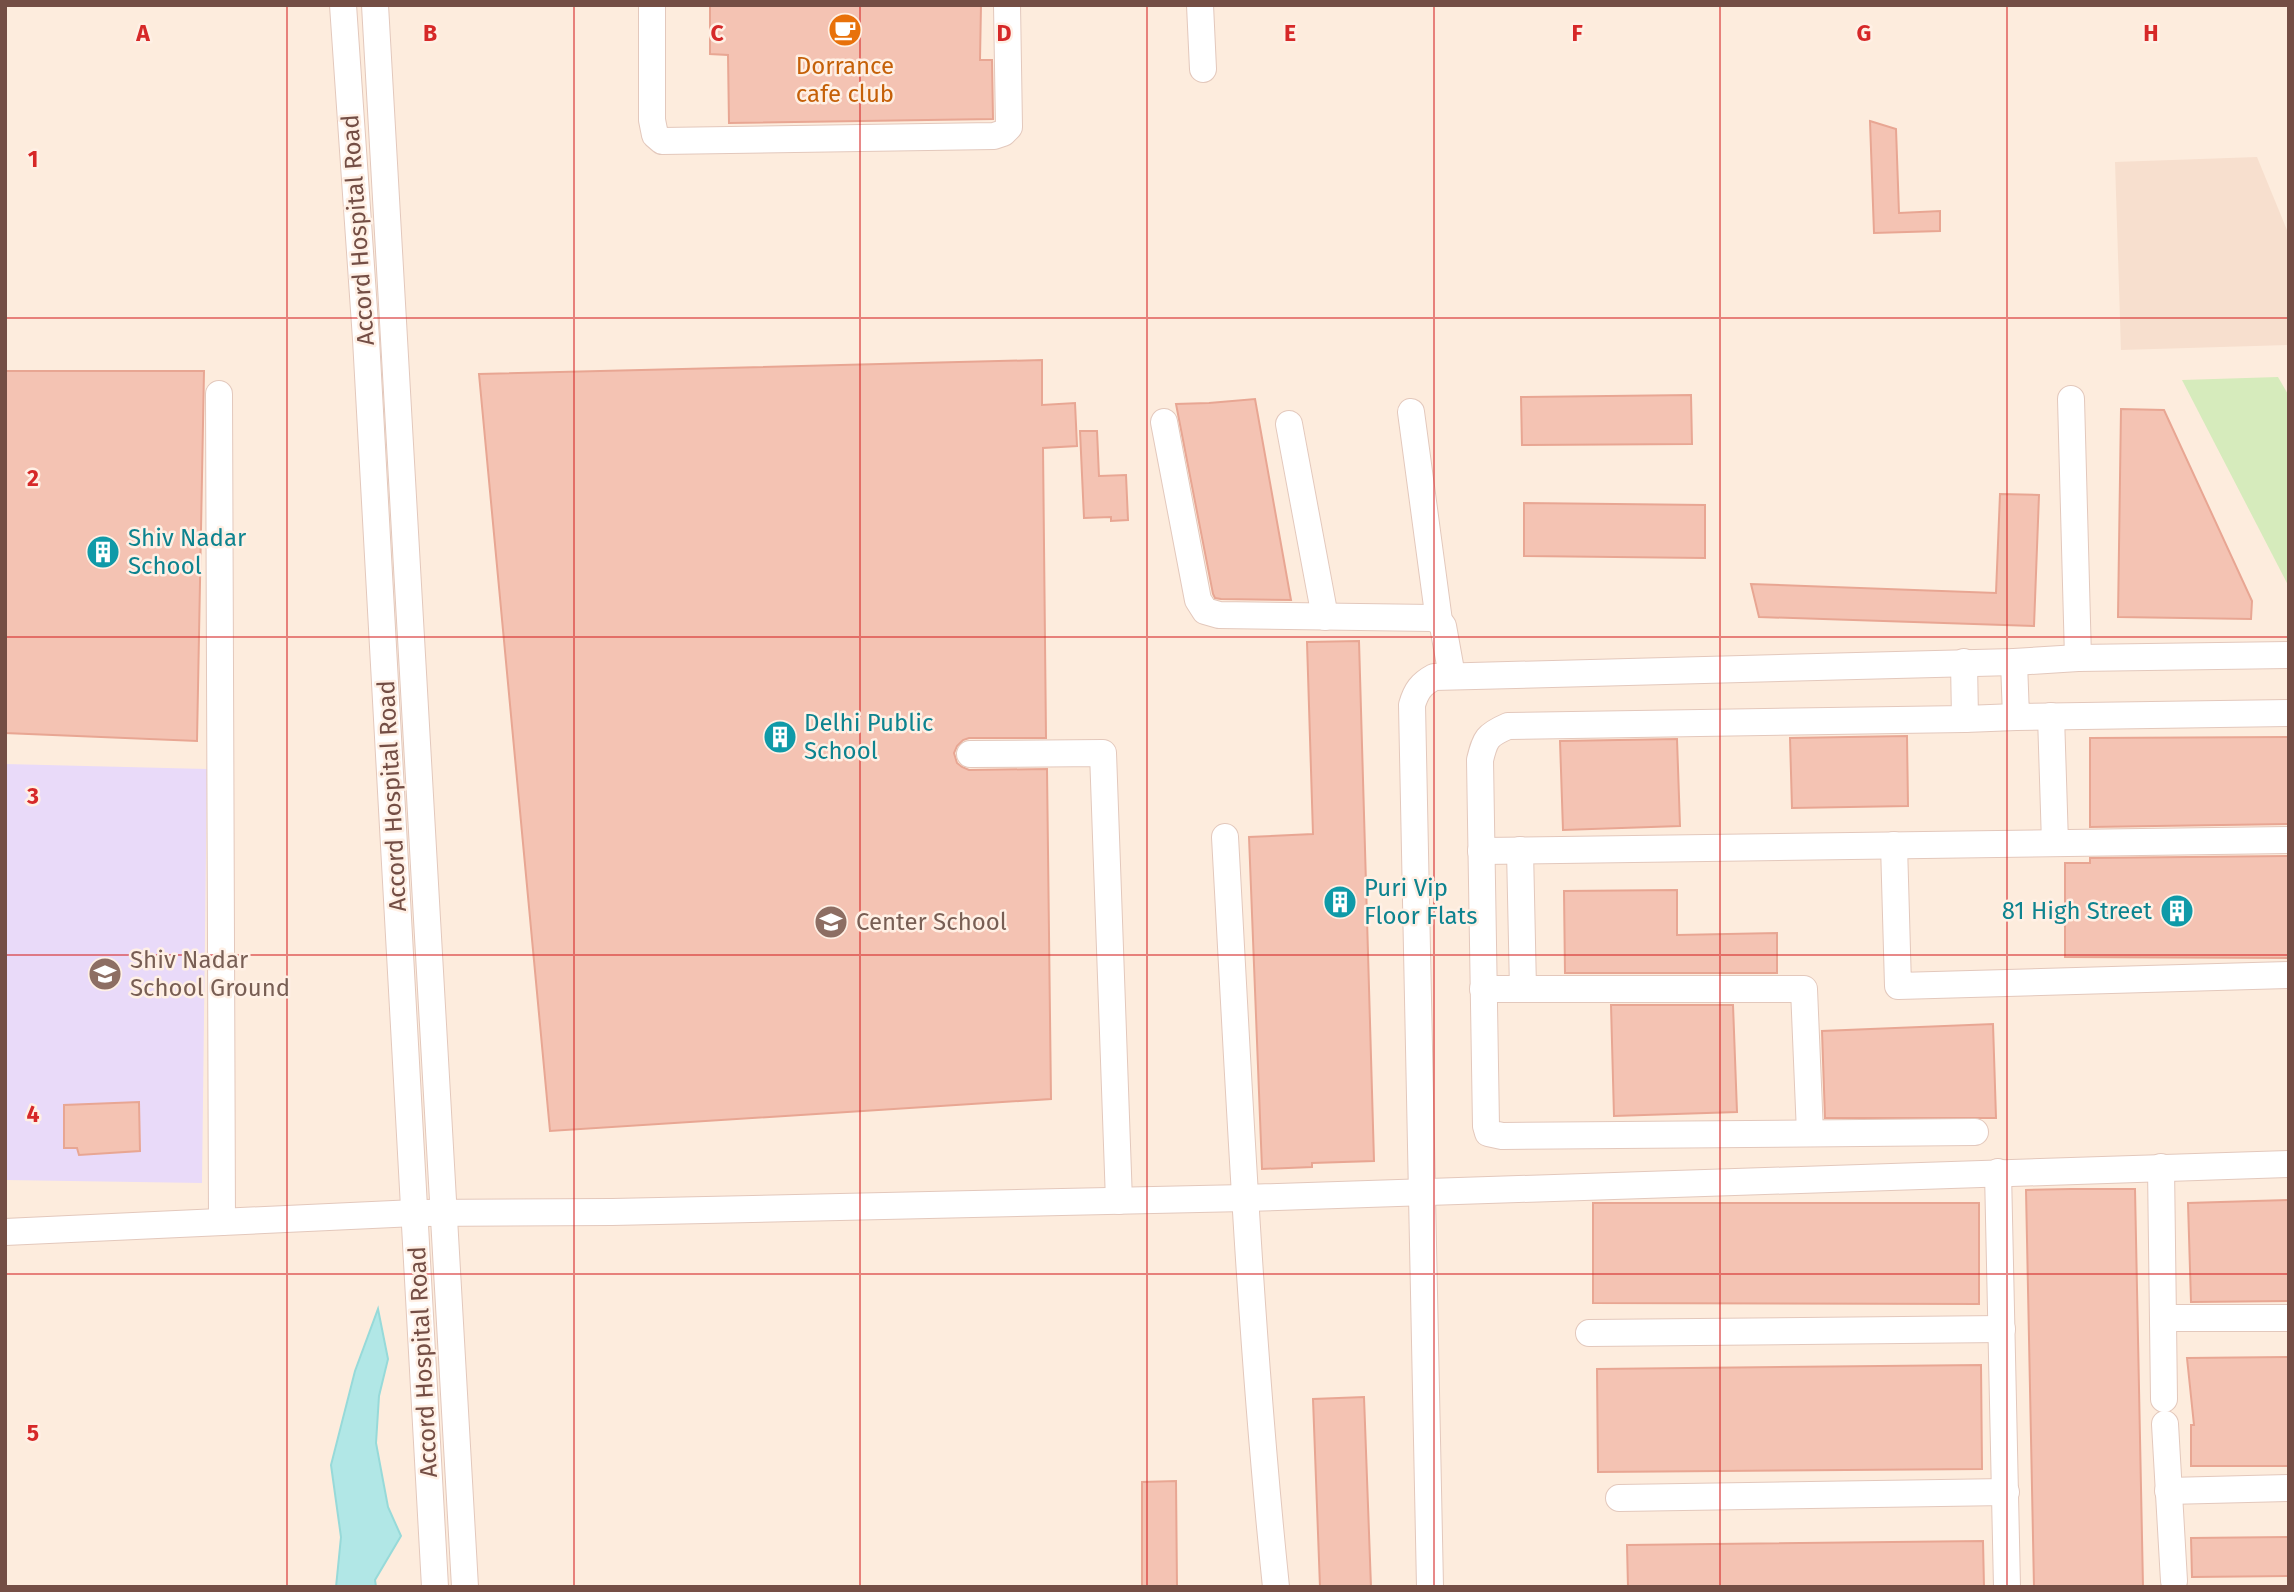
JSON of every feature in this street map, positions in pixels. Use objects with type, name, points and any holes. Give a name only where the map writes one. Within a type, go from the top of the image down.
[{"type":"street","name":"Accord Hospital Road","points":[[343,5],[367,353],[435,1587]]},
{"type":"street","points":[[375,5],[465,1587]]},
{"type":"street","points":[[652,5],[652,121],[655,135],[662,141],[994,136],[1003,133],[1009,127],[1007,5]]},
{"type":"street","points":[[1200,5],[1203,69]]},
{"type":"street","points":[[219,394],[222,1222]]},
{"type":"street","points":[[2071,399],[2078,658]]},
{"type":"street","points":[[1411,412],[1439,621]]},
{"type":"street","points":[[1164,422],[1198,600],[1205,611],[1220,615],[1432,618],[1443,626],[1452,676]]},
{"type":"street","points":[[1289,424],[1325,617]]},
{"type":"street","points":[[1430,1587],[1412,705],[1416,691],[1423,683],[1434,677],[1452,676],[2014,662],[2078,658],[2289,655]]},
{"type":"street","points":[[1964,662],[1965,719]]},
{"type":"street","points":[[2014,662],[2016,717]]},
{"type":"street","points":[[1975,1132],[1488,1133],[1480,760],[1483,746],[1490,734],[1508,726],[2289,713]]},
{"type":"street","points":[[2052,716],[2054,843]]},
{"type":"street","points":[[970,754],[1102,753],[1119,1200]]},
{"type":"street","points":[[1224,836],[1263,1458],[1276,1587]]},
{"type":"street","points":[[1481,851],[2289,839]]},
{"type":"street","points":[[1894,845],[1898,986],[2289,975]]},
{"type":"street","points":[[1520,850],[1523,989]]},
{"type":"street","points":[[1483,989],[1804,989],[1810,1133]]},
{"type":"street","points":[[5,1232],[415,1213],[612,1212],[1245,1198],[2289,1164]]},
{"type":"street","points":[[2161,1167],[2164,1412],[2174,1581]]},
{"type":"street","points":[[1998,1172],[2007,1587]]},
{"type":"street","points":[[2163,1318],[2289,1318]]},
{"type":"street","points":[[1589,1333],[2003,1329]]},
{"type":"street","points":[[2168,1491],[2289,1488]]},
{"type":"street","points":[[1619,1497],[2006,1492]]},
{"type":"shaded area","points":[[2257,157],[2289,235],[2289,345],[2121,350],[2115,162]]},
{"type":"shaded area","name":"Shiv Nadar School Ground","points":[[5,764],[207,769],[202,1183],[5,1180]]},
{"type":"green space","points":[[2278,377],[2289,396],[2289,587],[2182,380]]},
{"type":"water","points":[[378,1309],[388,1359],[379,1396],[376,1443],[388,1507],[401,1536],[375,1580],[376,1587],[336,1587],[341,1537],[331,1465],[355,1371]]},
{"type":"building","points":[[710,5],[981,5],[980,60],[992,60],[993,119],[729,123],[728,55],[710,54]]},
{"type":"building","points":[[1870,121],[1896,129],[1899,213],[1940,211],[1940,231],[1874,233]]},
{"type":"building","name":"Delhi Public School","points":[[1042,360],[1042,405],[1075,403],[1077,446],[1043,448],[1046,738],[969,738],[957,746],[954,753],[957,763],[969,770],[1047,769],[1051,1099],[550,1131],[479,374]]},
{"type":"building","name":"Shiv Nadar School","points":[[5,371],[204,371],[197,741],[5,733]]},
{"type":"building","points":[[1691,395],[1692,444],[1522,445],[1521,397]]},
{"type":"building","points":[[1255,399],[1291,600],[1215,598],[1176,404]]},
{"type":"building","points":[[2121,409],[2164,410],[2252,601],[2251,619],[2118,617]]},
{"type":"building","points":[[1080,431],[1097,431],[1099,476],[1126,475],[1128,520],[1111,521],[1111,517],[1084,518]]},
{"type":"building","points":[[2000,494],[2039,495],[2034,626],[1759,617],[1751,584],[1996,593]]},
{"type":"building","points":[[1524,503],[1705,505],[1705,558],[1524,556]]},
{"type":"building","points":[[1359,641],[1374,1161],[1312,1163],[1312,1167],[1262,1169],[1249,837],[1313,834],[1307,642]]},
{"type":"building","points":[[1907,736],[1908,806],[1792,808],[1790,738]]},
{"type":"building","points":[[2289,737],[2289,824],[2090,827],[2090,738]]},
{"type":"building","points":[[1677,739],[1680,826],[1563,830],[1560,741]]},
{"type":"building","name":"81 High Street","points":[[2289,856],[2289,958],[2065,957],[2065,863],[2090,863],[2090,858]]},
{"type":"building","points":[[1677,890],[1677,935],[1777,933],[1777,973],[1565,973],[1564,891]]},
{"type":"building","points":[[1611,1005],[1733,1005],[1737,1112],[1614,1116]]},
{"type":"building","points":[[1993,1024],[1996,1118],[1825,1118],[1822,1031]]},
{"type":"building","points":[[139,1102],[140,1151],[79,1155],[77,1148],[64,1148],[64,1105]]},
{"type":"building","points":[[2135,1189],[2143,1587],[2034,1587],[2026,1190]]},
{"type":"building","points":[[2289,1200],[2289,1301],[2191,1302],[2188,1203]]},
{"type":"building","points":[[1593,1203],[1979,1203],[1979,1304],[1593,1303]]},
{"type":"building","points":[[2289,1357],[2289,1466],[2191,1466],[2191,1425],[2194,1425],[2187,1358]]},
{"type":"building","points":[[1981,1365],[1982,1469],[1598,1472],[1597,1369]]},
{"type":"building","points":[[1364,1397],[1371,1587],[1320,1587],[1313,1399]]},
{"type":"building","points":[[1176,1481],[1177,1587],[1142,1587],[1142,1482]]},
{"type":"building","points":[[2289,1537],[2289,1576],[2192,1577],[2191,1538]]},
{"type":"building","points":[[1983,1541],[1984,1587],[1628,1587],[1627,1545]]},
{"type":"place","name":"Dorrance cafe club","points":[[845,30]]},
{"type":"place","name":"Shiv Nadar School","points":[[103,552]]},
{"type":"place","name":"Delhi Public School","points":[[780,737]]},
{"type":"place","name":"Puri Vip Floor Flats","points":[[1340,902]]},
{"type":"place","name":"81 High Street","points":[[2177,911]]},
{"type":"place","name":"Center School","points":[[831,922]]},
{"type":"place","name":"Shiv Nadar School Ground","points":[[105,974]]}]
